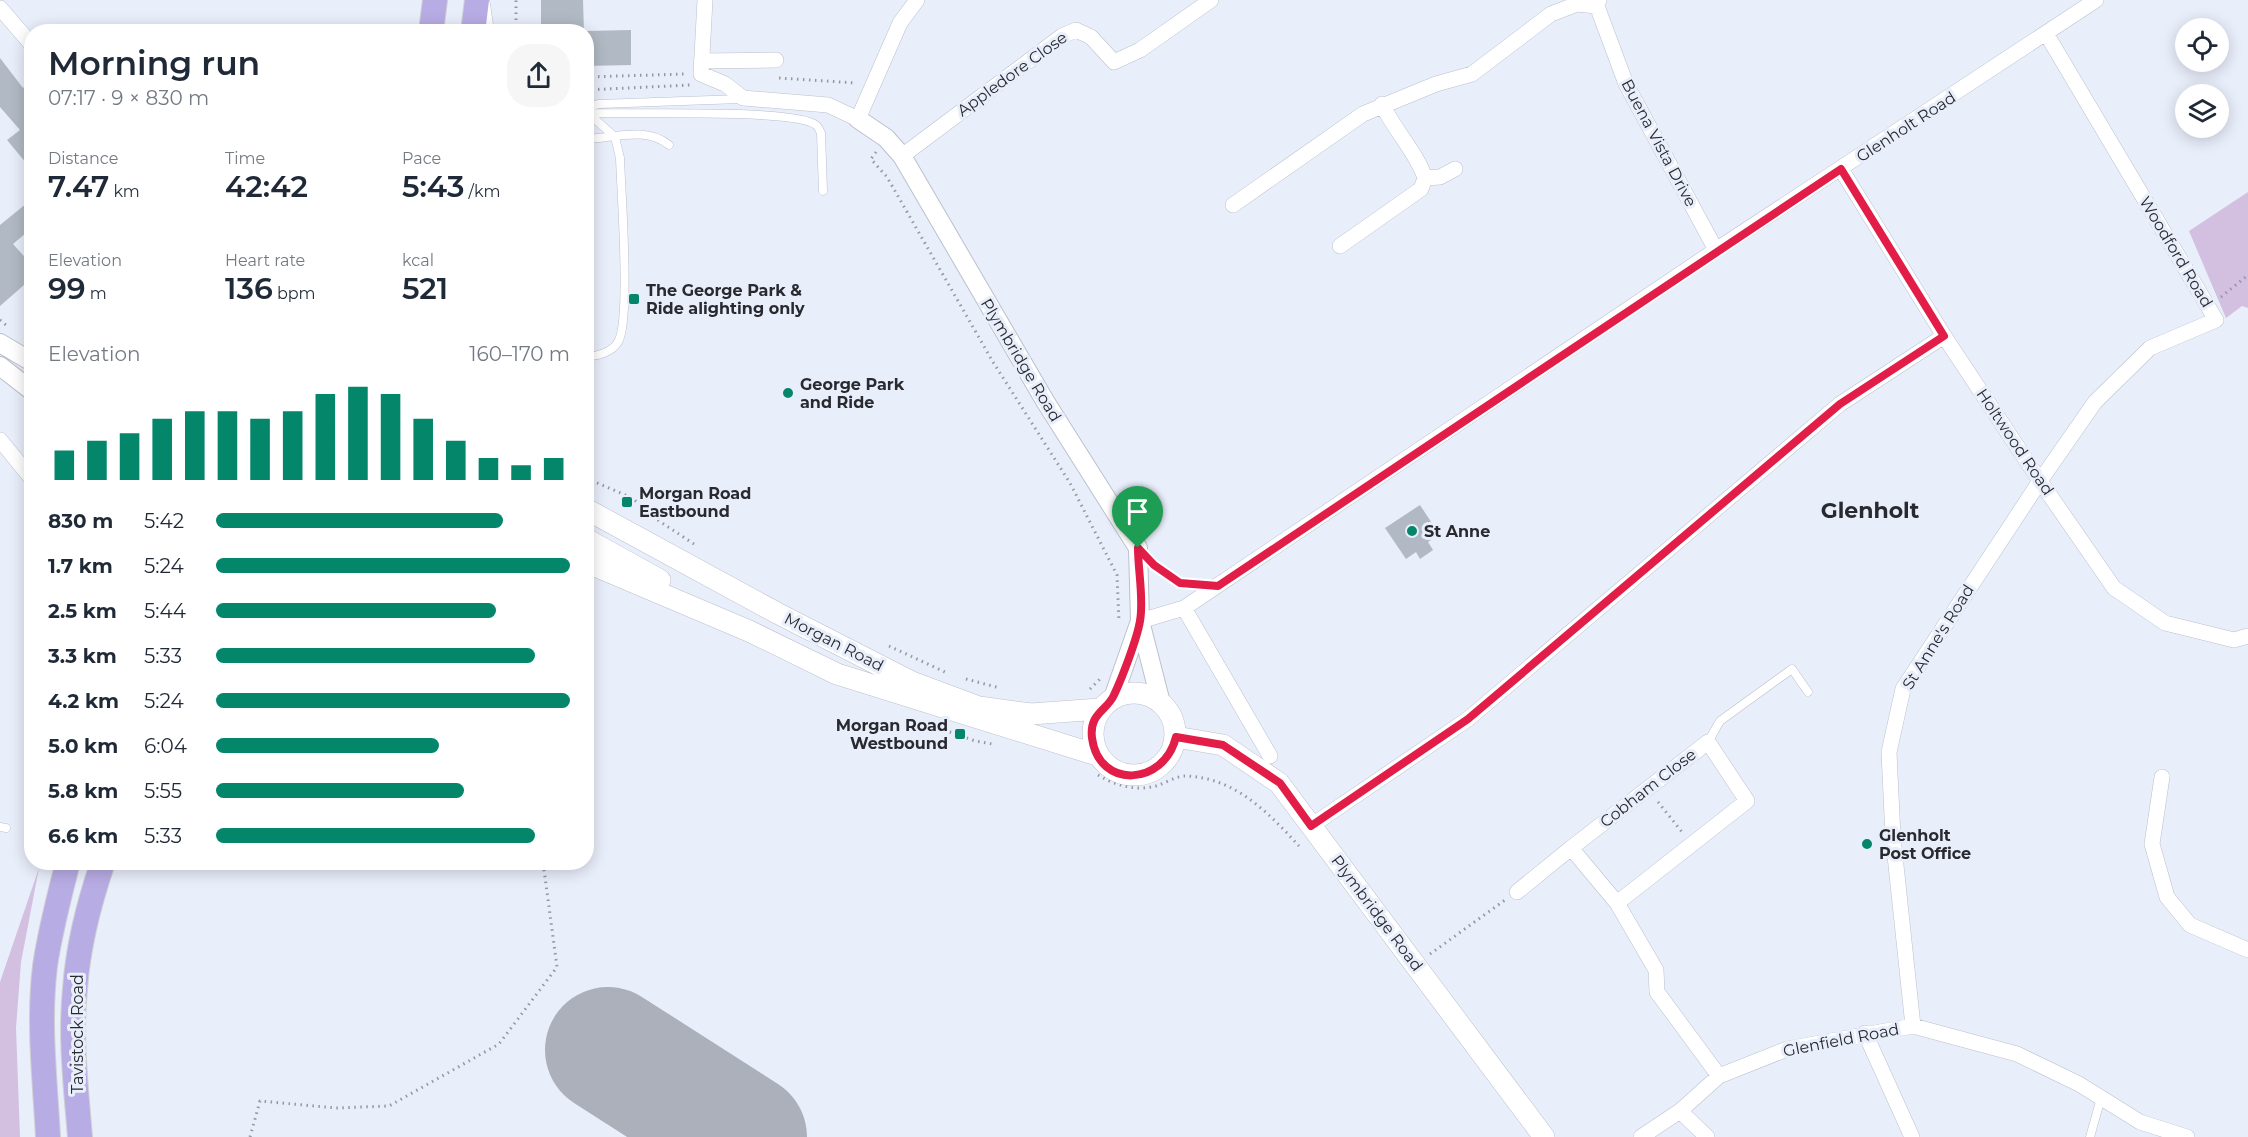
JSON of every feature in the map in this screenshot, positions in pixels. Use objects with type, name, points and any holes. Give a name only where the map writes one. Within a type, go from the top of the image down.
[{"type":"highway","points":[[432,24],[435,0]]},
{"type":"highway","points":[[474,24],[477,0]]},
{"type":"highway","name":"Tavistock Road","points":[[48,1137],[43,1075],[45,968],[54,915],[66,870]]},
{"type":"highway","name":"Tavistock Road","points":[[80,1137],[75,1079],[74,989],[92,894],[100,870]]},
{"type":"main road","name":"Morgan Road","points":[[594,513],[777,613],[912,682],[979,706],[1031,714],[1107,703]]},
{"type":"main road","name":"Morgan Road","points":[[594,544],[749,632]]},
{"type":"main road","name":"Morgan Road","points":[[594,565],[749,632],[837,675],[1097,754]]},
{"type":"main road","points":[[1128,693],[1145,694],[1161,702],[1174,722],[1176,737],[1172,750],[1164,763],[1151,772],[1135,776],[1119,773],[1106,765],[1097,754],[1092,736],[1094,721],[1107,703],[1128,693]]},
{"type":"main road","name":"Plymbridge Road","points":[[1176,737],[1223,745],[1280,783],[1544,1137]]},
{"type":"street","points":[[701,67],[705,0]]},
{"type":"street","points":[[701,67],[743,98],[828,105],[858,119],[900,23],[917,0]]},
{"type":"street","name":"Appledore Close","points":[[902,156],[1062,36],[1076,30],[1091,37],[1114,62],[1140,50],[1211,0]]},
{"type":"street","name":"Glenholt Road","points":[[1140,621],[1184,608],[1218,586],[1716,250],[2047,35],[2096,0]]},
{"type":"street","points":[[1233,205],[1363,114],[1382,104],[1436,84],[1472,74],[1551,14],[1577,4],[1598,3]]},
{"type":"street","name":"Buena Vista Drive","points":[[1598,3],[1626,84],[1716,250]]},
{"type":"street","points":[[0,8],[24,36]]},
{"type":"street","name":"Woodford Road","points":[[2040,481],[2095,402],[2150,348],[2216,320],[2047,35]]},
{"type":"street","points":[[701,67],[776,60]]},
{"type":"street","points":[[1340,246],[1420,189],[1425,178],[1420,164],[1393,128],[1382,104]]},
{"type":"street","name":"Plymbridge Road","points":[[858,119],[886,138],[902,156],[1045,401],[1138,548]]},
{"type":"street","name":"Holtwood Road","points":[[1841,169],[1944,336],[2114,588],[2165,623],[2234,640],[2248,636]]},
{"type":"street","points":[[1425,178],[1440,177],[1455,170]]},
{"type":"street","points":[[1311,826],[1468,719],[1840,404],[1944,336]]},
{"type":"street","points":[[0,343],[24,357]]},
{"type":"street","points":[[0,366],[24,385]]},
{"type":"street","points":[[0,440],[24,469]]},
{"type":"street","name":"St Anne's Road","points":[[1913,1026],[1893,837],[1889,752],[1903,689],[2040,481]]},
{"type":"street","points":[[1138,548],[1140,621],[1161,702]]},
{"type":"street","points":[[1184,608],[1270,756]]},
{"type":"street","points":[[1107,703],[1140,621]]},
{"type":"street","name":"Cobham Close","points":[[1517,892],[1708,742],[1747,801],[1617,903]]},
{"type":"street","points":[[2162,777],[2152,844],[2167,897],[2190,925],[2248,950]]},
{"type":"street","points":[[1571,848],[1617,903],[1656,970],[1657,992],[1719,1076]]},
{"type":"street","name":"Glenfield Road","points":[[1641,1137],[1680,1111],[1719,1076],[1786,1049],[1913,1026],[2017,1054],[2101,1098],[2140,1122],[2187,1137]]},
{"type":"street","points":[[1865,1033],[1912,1137]]},
{"type":"street","points":[[1680,1111],[1707,1137]]},
{"type":"lane","points":[[486,0],[489,24]]},
{"type":"lane","points":[[594,107],[599,104],[743,98]]},
{"type":"lane","points":[[594,111],[756,115],[808,122],[816,125],[821,133],[823,191]]},
{"type":"lane","points":[[594,118],[615,137],[620,158],[623,326],[618,343],[605,354],[594,355]]},
{"type":"lane","points":[[594,139],[644,134],[660,137],[669,145]]},
{"type":"lane","points":[[1708,742],[1720,721],[1792,669],[1808,692]]},
{"type":"lane","points":[[2090,1137],[2101,1098]]},
{"type":"path","points":[[516,0],[516,24]]},
{"type":"path","points":[[594,76],[701,67]]},
{"type":"path","points":[[886,138],[871,159],[887,177],[981,342],[1070,483],[1117,575],[1120,630]]},
{"type":"path","points":[[2208,307],[2248,275]]},
{"type":"path","points":[[594,481],[632,498],[659,521],[697,545]]},
{"type":"path","points":[[1138,548],[1154,565],[1180,583],[1218,586]]},
{"type":"path","points":[[880,642],[956,676],[1000,688]]},
{"type":"path","points":[[1084,695],[1100,678]]},
{"type":"path","points":[[1648,789],[1692,845]]},
{"type":"path","points":[[250,1137],[260,1101],[336,1107],[389,1106],[499,1044],[557,967],[544,870]]},
{"type":"path","points":[[1417,964],[1517,892]]},
{"type":"shaded area","points":[[2248,192],[2248,308],[2242,306],[2226,318],[2189,231]]},
{"type":"shaded area","points":[[39,870],[21,962],[16,1028],[20,1137],[0,1137],[0,982]]},
{"type":"building","points":[[541,0],[583,0],[584,24],[541,24]]},
{"type":"building","points":[[631,30],[631,65],[594,66],[594,31]]},
{"type":"building","points":[[0,58],[24,87],[24,160],[7,140],[20,130],[0,107]]},
{"type":"building","points":[[24,206],[24,235],[13,244],[24,256],[24,285],[0,306],[0,225]]},
{"type":"building","name":"St Anne","points":[[1420,505],[1439,534],[1428,542],[1433,550],[1420,559],[1416,552],[1406,559],[1385,528]]},
{"type":"runway","points":[[608,1050],[744,1137]]},
{"type":"place","name":"The George Park & Ride alighting only","points":[[634,299]]},
{"type":"place","name":"George Park and Ride","points":[[788,393]]},
{"type":"place","name":"Morgan Road Eastbound","points":[[627,502]]},
{"type":"place","name":"St Anne","points":[[1412,531]]},
{"type":"place","name":"Morgan Road Westbound","points":[[960,734]]},
{"type":"place","name":"Glenholt Post Office","points":[[1867,844]]},
{"type":"district","name":"Glenholt","points":[[1870,510]]},
{"type":"route","points":[[1841,169],[1944,336],[1840,404],[1468,719],[1311,826],[1280,783],[1223,745],[1176,737],[1172,750],[1164,763],[1151,772],[1135,776],[1119,773],[1106,765],[1097,754],[1092,736],[1094,721],[1100,709],[1113,698],[1140,621],[1138,548],[1154,565],[1180,583],[1218,586],[1716,250],[1841,169]]}]
